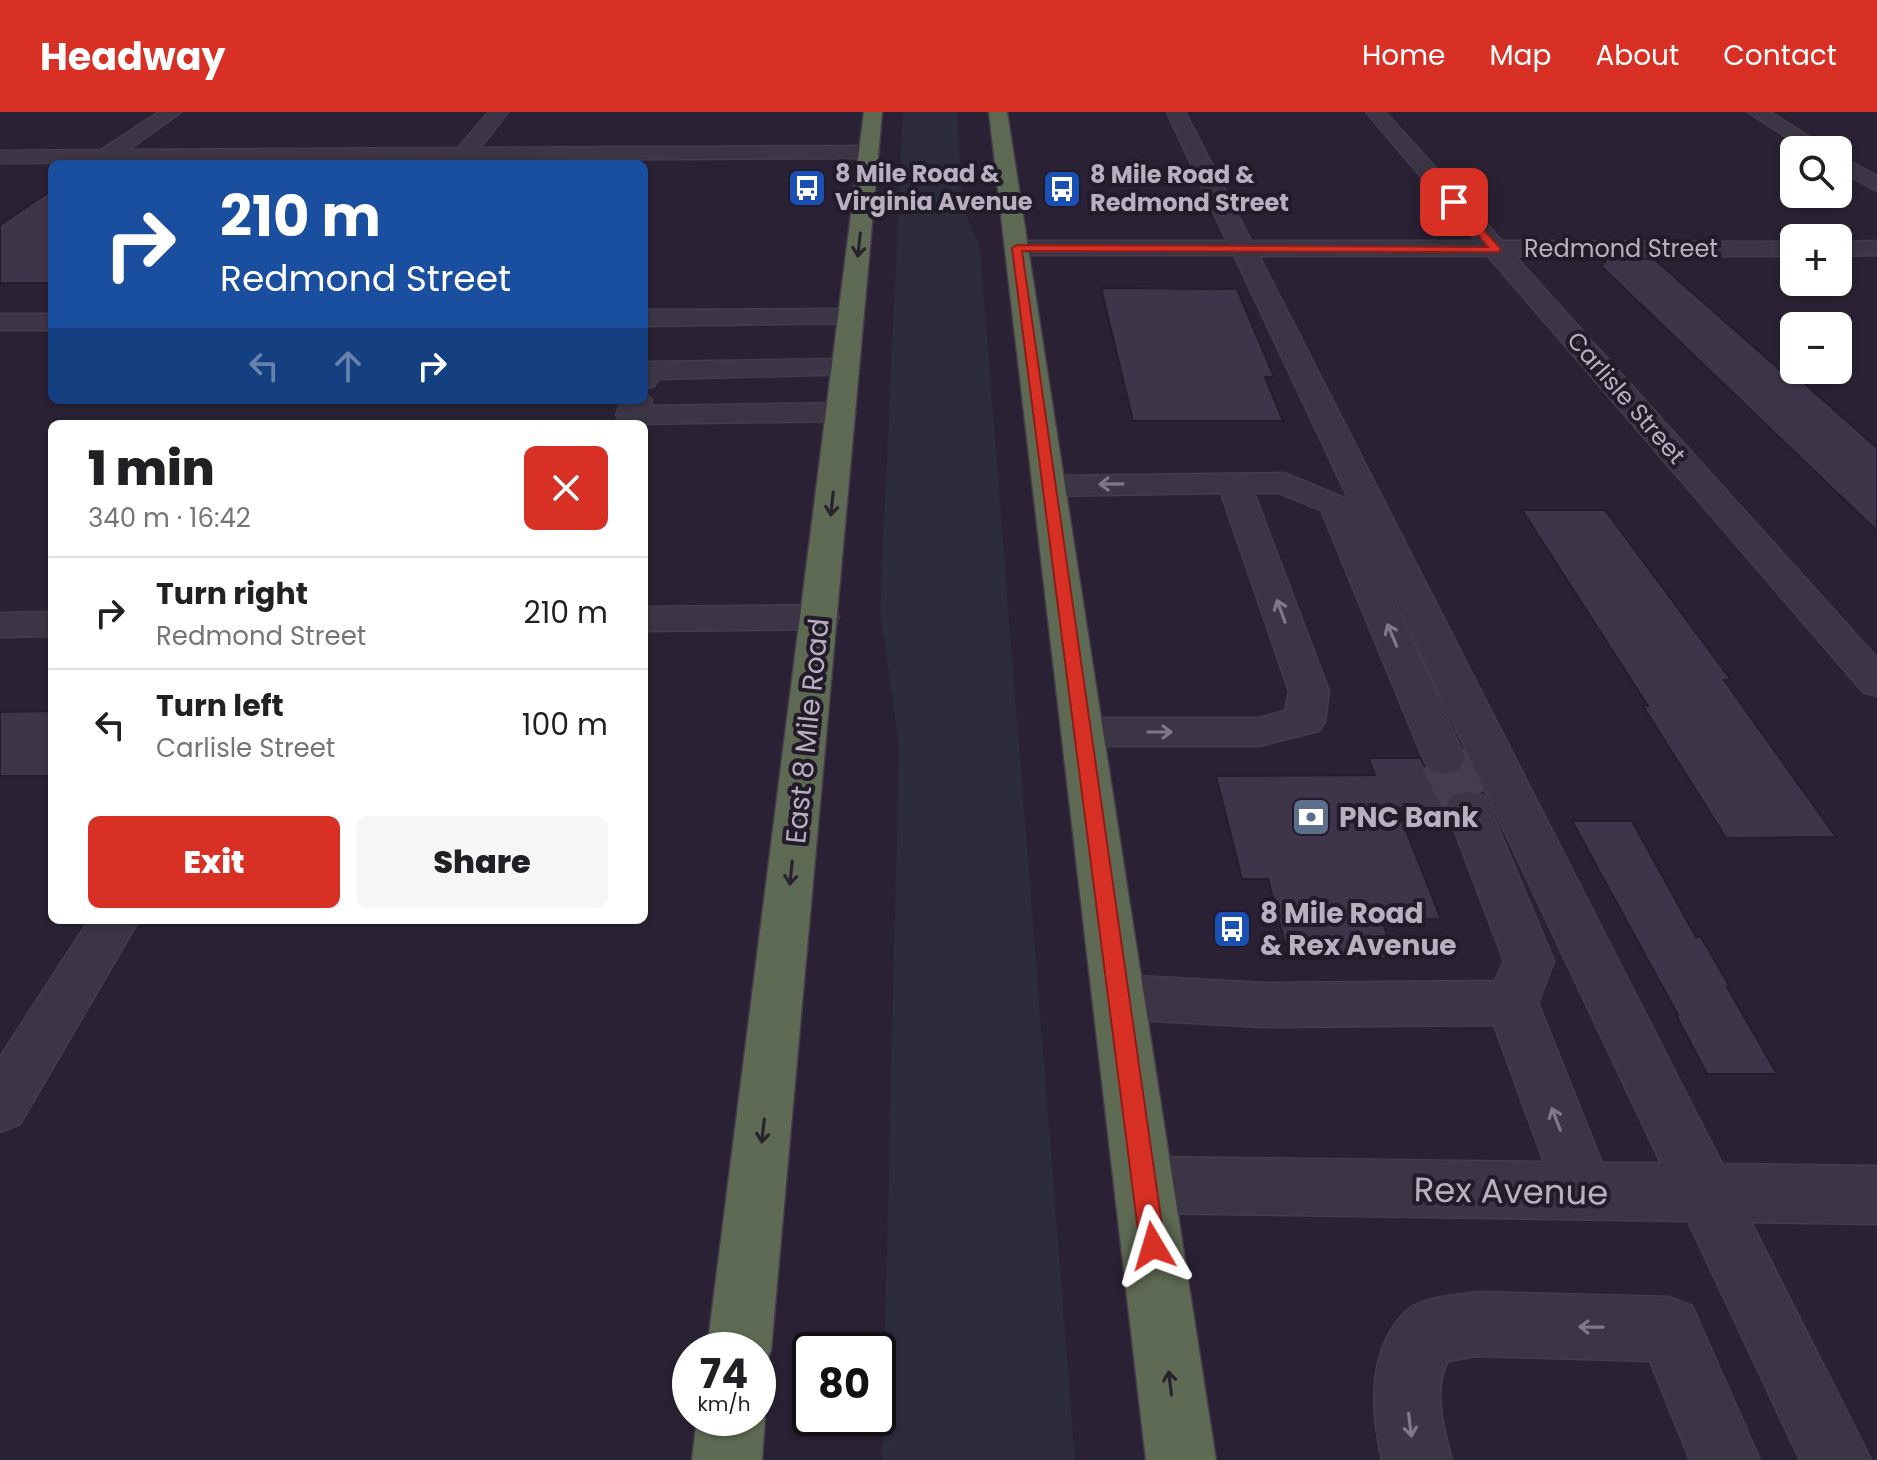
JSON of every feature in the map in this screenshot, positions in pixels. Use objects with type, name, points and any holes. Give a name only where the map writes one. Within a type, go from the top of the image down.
[{"type":"highway","name":"East 8 Mile Road","points":[[741,1332],[873,112]]},
{"type":"highway","points":[[998,112],[1181,1460]]},
{"type":"highway","points":[[727,1460],[729,1436]]},
{"type":"street","points":[[106,156],[172,112]]},
{"type":"street","points":[[464,154],[499,112]]},
{"type":"street","points":[[1176,112],[1836,1460]]},
{"type":"street","name":"Carlisle Street","points":[[1375,112],[1877,683]]},
{"type":"street","points":[[1757,112],[1797,136]]},
{"type":"street","points":[[0,157],[869,152]]},
{"type":"street","points":[[1852,170],[1877,185]]},
{"type":"street","name":"Redmond Street","points":[[1017,248],[1780,249]]},
{"type":"street","points":[[1852,249],[1877,248]]},
{"type":"street","points":[[648,318],[851,317]]},
{"type":"street","points":[[0,322],[48,322]]},
{"type":"street","points":[[648,371],[846,368]]},
{"type":"street","points":[[632,413],[841,412]]},
{"type":"street","points":[[1082,732],[1259,732],[1304,721],[1309,691],[1234,483]]},
{"type":"street","points":[[1049,486],[1284,483],[1335,504],[1444,758]]},
{"type":"street","points":[[648,619],[820,617]]},
{"type":"street","points":[[0,625],[48,624]]},
{"type":"street","points":[[1415,688],[1457,729],[1543,923],[1521,982]]},
{"type":"street","points":[[1468,808],[1584,1192]]},
{"type":"street","points":[[0,1106],[113,924]]},
{"type":"street","points":[[1119,997],[1264,1005],[1521,982]]},
{"type":"street","name":"Rex Avenue","points":[[1145,1185],[1877,1195]]},
{"type":"street","points":[[1417,1460],[1408,1425],[1409,1365],[1429,1333],[1477,1324],[1669,1329],[1725,1460]]},
{"type":"shaded area","points":[[903,112],[957,112],[962,204],[980,249],[1075,1460],[882,1460],[883,1436],[896,1436],[896,1332],[885,1332],[899,746],[880,611]]},
{"type":"building","points":[[48,193],[48,283],[0,283],[0,225]]},
{"type":"building","points":[[1607,259],[1654,259],[1780,370],[1780,384],[1805,384],[1877,448],[1877,531],[1601,266]]},
{"type":"building","points":[[1101,288],[1237,289],[1274,377],[1265,377],[1283,421],[1133,421]]},
{"type":"building","points":[[1522,510],[1605,510],[1731,680],[1724,680],[1836,837],[1726,838],[1643,706],[1648,706]]},
{"type":"building","points":[[48,711],[48,776],[0,776],[0,712]]},
{"type":"building","points":[[1368,758],[1420,758],[1428,772],[1445,776],[1461,771],[1470,789],[1451,793],[1443,808],[1397,808],[1441,919],[1382,920],[1394,958],[1289,959],[1268,879],[1242,879],[1216,776],[1375,775]]},
{"type":"building","points":[[1572,821],[1632,821],[1696,937],[1701,937],[1730,987],[1727,987],[1777,1074],[1707,1074]]},
{"type":"tunnel","points":[[1444,758],[1468,808]]},
{"type":"place","name":"8 Mile Road & Virginia Avenue","points":[[807,188]]},
{"type":"place","name":"8 Mile Road & Redmond Street","points":[[1062,189]]},
{"type":"place","name":"PNC Bank","points":[[1311,817]]},
{"type":"place","name":"8 Mile Road & Rex Avenue","points":[[1232,929]]},
{"type":"route","points":[[1153,1246],[1017,248],[1496,250],[1454,202]]}]
